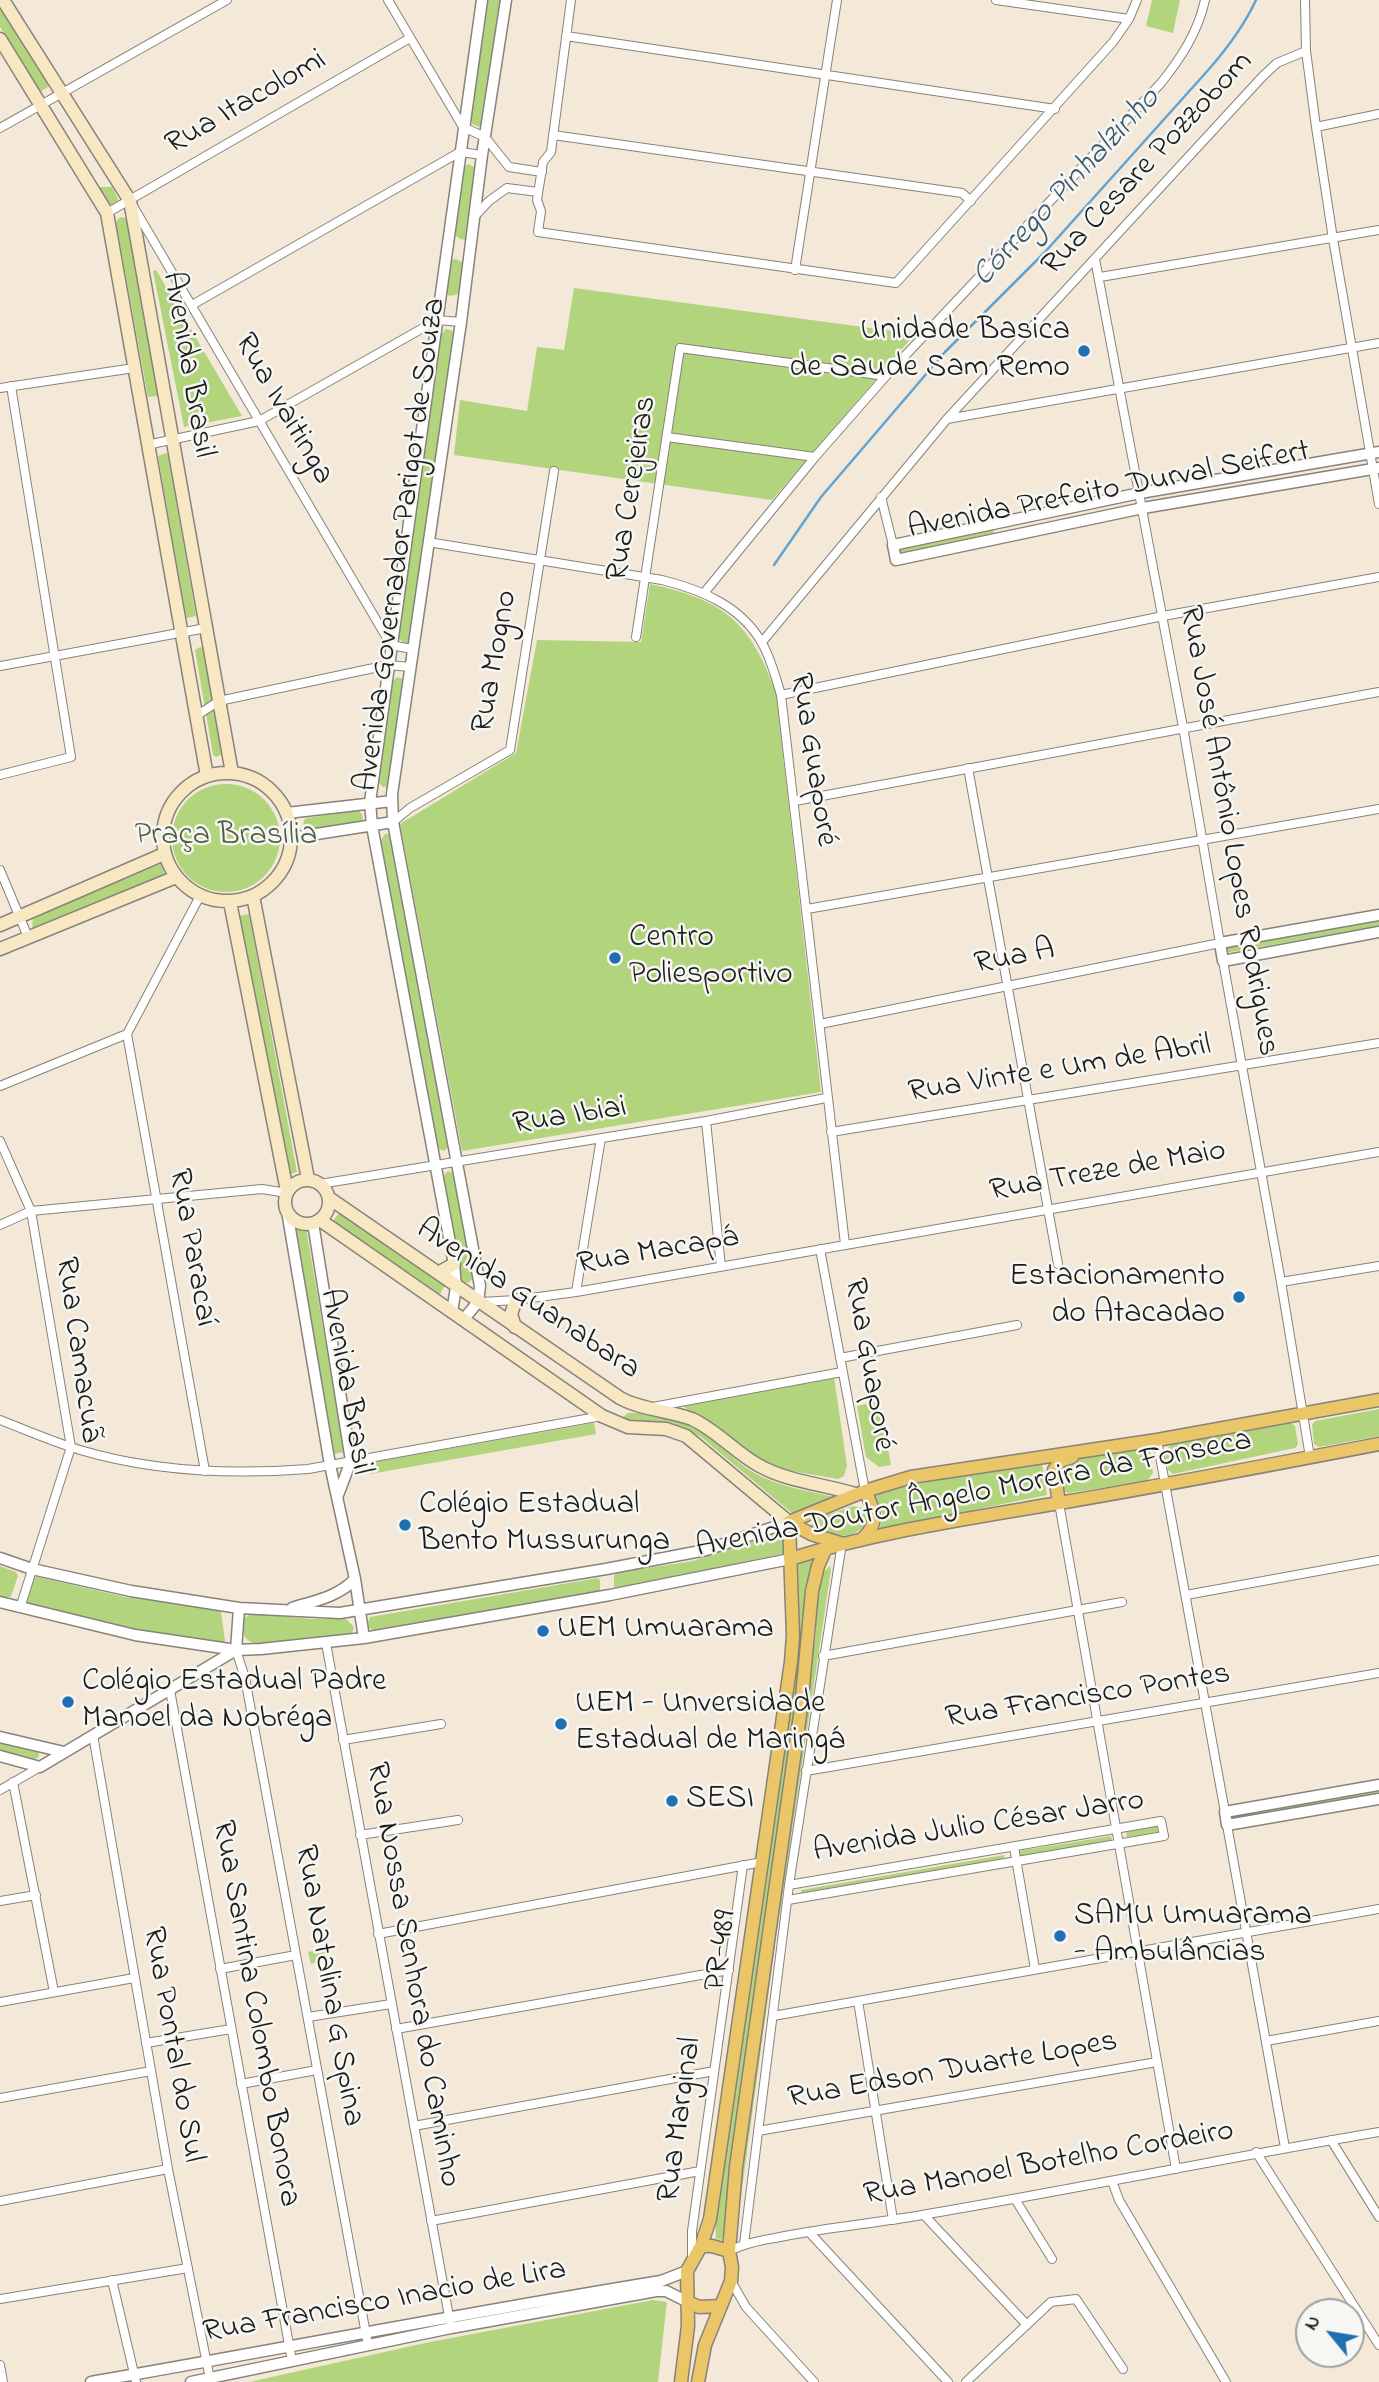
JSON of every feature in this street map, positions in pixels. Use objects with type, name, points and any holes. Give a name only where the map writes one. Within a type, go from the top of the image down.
[{"type":"main road","name":"Avenida Brasil","points":[[3,0],[130,201],[232,773]]},
{"type":"main road","name":"Avenida Brasil","points":[[0,38],[107,213],[207,776]]},
{"type":"main road","points":[[139,396],[149,406],[159,404],[164,398]]},
{"type":"main road","points":[[232,773],[259,781],[271,789],[287,813],[291,838],[281,873],[268,886],[253,896],[230,902],[214,901],[187,888],[176,877],[164,854],[164,822],[170,806],[192,783],[207,776],[232,773]]},
{"type":"main road","points":[[0,925],[164,854]]},
{"type":"main road","points":[[0,949],[176,877]]},
{"type":"main road","points":[[230,902],[287,1192],[285,1205],[293,1219],[303,1224],[316,1221],[326,1214],[329,1198],[314,1182],[253,896]]},
{"type":"main road","points":[[287,1192],[300,1181],[314,1182]]},
{"type":"main road","name":"Avenida Guanabara","points":[[329,1198],[629,1404],[692,1419],[740,1454],[778,1474],[860,1492]]},
{"type":"main road","name":"Avenida Guanabara","points":[[316,1221],[602,1416],[628,1427],[666,1429],[686,1436],[789,1522]]},
{"type":"main road","points":[[438,1273],[454,1264]]},
{"type":"main road","points":[[516,1300],[511,1314],[516,1328]]},
{"type":"main road","name":"Avenida Doutor Ângelo Moreira da Fonseca","points":[[789,1522],[860,1492],[911,1477],[1157,1440],[1379,1400]]},
{"type":"main road","name":"Avenida Doutor Ângelo Moreira da Fonseca","points":[[790,1556],[863,1538],[992,1513],[1165,1485],[1379,1444]]},
{"type":"main road","points":[[1059,1503],[1055,1467],[1063,1459],[1081,1455],[1083,1451]]},
{"type":"main road","points":[[860,1492],[875,1519],[870,1532],[863,1538]]},
{"type":"main road","points":[[790,1556],[812,1513]]},
{"type":"main road","points":[[789,1522],[826,1539],[842,1543]]},
{"type":"main road","name":"PR-489","points":[[681,2382],[688,2302],[687,2271],[701,2246],[710,2219],[791,1662],[793,1635],[789,1522]]},
{"type":"main road","name":"PR-489","points":[[698,2382],[705,2345],[731,2281],[729,2251],[736,2167],[799,1721],[812,1591],[826,1548]]},
{"type":"main road","points":[[701,2246],[729,2251]]},
{"type":"main road","points":[[688,2302],[699,2307],[721,2306]]},
{"type":"street","points":[[0,128],[227,0]]},
{"type":"street","points":[[388,0],[463,127],[485,137],[509,167],[542,172]]},
{"type":"street","name":"Avenida Governador Parigot de Souza","points":[[452,1312],[456,1287],[454,1264],[433,1164],[372,826],[370,802],[482,0]]},
{"type":"street","name":"Avenida Governador Parigot de Souza","points":[[478,1302],[480,1286],[393,822],[392,801],[506,0]]},
{"type":"street","points":[[572,0],[551,152],[543,162],[538,192],[537,200],[541,211],[538,232],[896,283],[1114,42],[1129,19],[1137,0]]},
{"type":"street","points":[[795,270],[837,0]]},
{"type":"street","points":[[996,0],[1129,19]]},
{"type":"street","points":[[704,593],[886,376],[1161,83],[1192,38],[1205,0]]},
{"type":"street","points":[[1305,0],[1306,51],[1316,127],[1352,348],[1375,453],[1379,504]]},
{"type":"street","points":[[566,36],[1055,109]]},
{"type":"street","name":"Rua Itacolomi","points":[[107,213],[410,38]]},
{"type":"street","name":"Rua Cesare Pozzobom","points":[[762,642],[947,419],[1263,76],[1277,63],[1306,51]]},
{"type":"street","points":[[1316,127],[1379,114]]},
{"type":"street","points":[[553,135],[962,193],[971,201]]},
{"type":"street","points":[[192,304],[460,152],[482,155]]},
{"type":"street","points":[[474,217],[489,201],[507,188],[538,192]]},
{"type":"street","name":"Rua Ivaitinga","points":[[130,201],[391,645]]},
{"type":"street","points":[[1100,276],[1379,230]]},
{"type":"street","name":"Rua José Antônio Lopes Rodrigues","points":[[1095,259],[1183,727],[1310,1457]]},
{"type":"street","points":[[147,445],[259,421],[437,320],[461,322]]},
{"type":"street","points":[[947,419],[1379,343]]},
{"type":"street","name":"Rua Cerejeiras","points":[[636,637],[680,348],[886,376]]},
{"type":"street","points":[[0,388],[134,368]]},
{"type":"street","points":[[0,775],[71,757],[12,386]]},
{"type":"street","points":[[667,437],[816,457]]},
{"type":"street","name":"Avenida Prefeito Durval Seifert","points":[[1375,453],[1140,493],[893,545],[896,560],[1143,508],[1376,469]]},
{"type":"street","name":"Rua Mogno","points":[[393,822],[410,808],[510,750],[554,471]]},
{"type":"street","points":[[881,497],[893,545]]},
{"type":"street","name":"Rua Guaporé","points":[[428,542],[662,580],[719,600],[741,617],[762,642],[781,695],[845,1244]]},
{"type":"street","points":[[781,695],[1163,616],[1379,577]]},
{"type":"street","points":[[0,666],[206,628]]},
{"type":"street","points":[[391,645],[412,649]]},
{"type":"street","points":[[196,716],[219,701],[388,665],[410,667]]},
{"type":"street","points":[[795,801],[1379,692]]},
{"type":"street","points":[[968,768],[1058,1264]]},
{"type":"street","points":[[287,813],[392,801],[410,808]]},
{"type":"street","points":[[807,909],[1379,809]]},
{"type":"street","points":[[291,838],[393,822]]},
{"type":"street","points":[[0,870],[28,937]]},
{"type":"street","points":[[0,1086],[127,1034],[200,896]]},
{"type":"street","points":[[1220,943],[1379,915]]},
{"type":"street","points":[[1223,961],[1379,932]]},
{"type":"street","name":"Rua A","points":[[820,1024],[1220,943]]},
{"type":"street","name":"Rua Paracaí","points":[[127,1034],[205,1471]]},
{"type":"street","name":"Rua Vinte e Um de Abril","points":[[831,1132],[1379,1043]]},
{"type":"street","name":"Rua Ibiai","points":[[314,1182],[706,1121],[826,1098]]},
{"type":"street","points":[[706,1121],[721,1267]]},
{"type":"street","points":[[576,1292],[601,1138]]},
{"type":"street","name":"Rua Camacuã","points":[[0,1140],[31,1211],[71,1447],[20,1608]]},
{"type":"street","name":"Rua Treze de Maio","points":[[845,1244],[1379,1152]]},
{"type":"street","points":[[0,1225],[31,1211],[262,1189],[287,1192]]},
{"type":"street","name":"Avenida Brasil","points":[[287,1211],[330,1465],[338,1495]]},
{"type":"street","name":"Avenida Brasil","points":[[316,1221],[351,1461],[338,1495]]},
{"type":"street","name":"Rua Macapá","points":[[478,1302],[576,1292],[845,1244]]},
{"type":"street","name":"Rua Guaporé","points":[[820,1249],[860,1492]]},
{"type":"street","points":[[1281,1282],[1379,1266]]},
{"type":"street","points":[[463,1320],[478,1302]]},
{"type":"street","points":[[840,1358],[1017,1325]]},
{"type":"street","points":[[650,1407],[842,1372]]},
{"type":"street","points":[[0,1420],[71,1447],[129,1462],[205,1471],[288,1471],[602,1416]]},
{"type":"street","points":[[1157,1440],[1285,2148]]},
{"type":"street","points":[[338,1495],[364,1638]]},
{"type":"street","points":[[1059,1503],[1176,2169]]},
{"type":"street","name":"Avenida Doutor Ângelo Moreira da Fonseca","points":[[0,1558],[32,1569],[131,1591],[240,1608],[320,1613],[360,1611],[706,1550],[789,1522]]},
{"type":"street","points":[[744,2244],[789,1885],[842,1543]]},
{"type":"street","name":"Avenida Doutor Ângelo Moreira da Fonseca","points":[[0,1602],[135,1635],[236,1650],[364,1638],[610,1595],[790,1556]]},
{"type":"street","points":[[1186,1595],[1379,1560]]},
{"type":"street","points":[[284,1610],[334,1595],[355,1579]]},
{"type":"street","points":[[823,1656],[1122,1602]]},
{"type":"street","points":[[0,1790],[236,1650],[240,1608]]},
{"type":"street","name":"Rua Nossa Senhora do Caminho","points":[[326,1643],[451,2329]]},
{"type":"street","name":"Rua Natalina G Spina","points":[[236,1650],[246,1678],[368,2345]]},
{"type":"street","name":"Rua Francisco Pontes","points":[[806,1771],[1379,1673]]},
{"type":"street","name":"Rua Santina Colombo Bonora","points":[[170,1690],[292,2361]]},
{"type":"street","points":[[343,1740],[441,1724]]},
{"type":"street","name":"Rua Pontal do Sul","points":[[93,1735],[168,2169],[210,2379]]},
{"type":"street","points":[[0,1737],[64,1752]]},
{"type":"street","points":[[0,1756],[40,1767]]},
{"type":"street","points":[[13,1782],[54,1992]]},
{"type":"street","points":[[1224,1812],[1379,1785]]},
{"type":"street","points":[[1227,1825],[1379,1799]]},
{"type":"street","points":[[360,1835],[458,1819]]},
{"type":"street","name":"Avenida Julio César Jarro","points":[[788,1900],[1164,1836],[1161,1821],[789,1885]]},
{"type":"street","points":[[1014,1847],[1035,1969]]},
{"type":"street","points":[[378,1934],[762,1862]]},
{"type":"street","name":"Rua Marginal","points":[[692,2258],[692,2231],[699,2171],[743,1865]]},
{"type":"street","points":[[0,1901],[36,1895]]},
{"type":"street","points":[[773,2016],[1379,1909]]},
{"type":"street","points":[[220,1969],[296,1955]]},
{"type":"street","points":[[396,2029],[729,1970]]},
{"type":"street","points":[[0,2002],[134,1978]]},
{"type":"street","points":[[858,2001],[893,2220]]},
{"type":"street","points":[[308,2017],[391,2004]]},
{"type":"street","points":[[1266,2041],[1379,2021]]},
{"type":"street","points":[[146,2043],[231,2029]]},
{"type":"street","name":"Rua Edson Duarte Lopes","points":[[758,2131],[1157,2062]]},
{"type":"street","points":[[241,2084],[317,2070]]},
{"type":"street","points":[[0,2098],[151,2071]]},
{"type":"street","points":[[414,2126],[714,2071]]},
{"type":"street","name":"Rua Manoel Botelho Cordeiro","points":[[729,2251],[744,2244],[809,2232],[924,2215],[1256,2152],[1379,2132]]},
{"type":"street","points":[[1331,2140],[1379,2217]]},
{"type":"street","points":[[1256,2152],[1379,2346]]},
{"type":"street","points":[[0,2200],[168,2169]]},
{"type":"street","points":[[431,2221],[699,2171]]},
{"type":"street","points":[[1112,2181],[1119,2200],[1226,2382]]},
{"type":"street","points":[[1015,2199],[1052,2259]]},
{"type":"street","points":[[924,2215],[1027,2325]]},
{"type":"street","points":[[809,2232],[948,2382]]},
{"type":"street","points":[[0,2299],[188,2268]]},
{"type":"street","name":"Rua Francisco Inacio de Lira","points":[[91,2382],[135,2378],[449,2316],[661,2281],[687,2271]]},
{"type":"street","points":[[112,2280],[135,2378]]},
{"type":"street","points":[[731,2281],[746,2307],[814,2382]]},
{"type":"street","points":[[191,2382],[368,2345],[656,2291],[667,2291],[688,2302]]},
{"type":"street","points":[[967,2382],[1051,2302],[1076,2299],[1123,2369]]},
{"type":"street","points":[[0,2365],[3,2382]]},
{"type":"green space","points":[[488,0],[502,0],[483,124],[480,127],[472,124],[471,119]]},
{"type":"green space","points":[[1152,0],[1180,0],[1173,33],[1146,26]]},
{"type":"green space","points":[[0,5],[49,86],[40,92],[0,27]]},
{"type":"green space","points":[[468,164],[477,168],[468,236],[465,240],[455,235],[464,168]]},
{"type":"green space","points":[[98,187],[112,187],[119,201],[116,206],[108,203]]},
{"type":"green space","points":[[120,217],[127,218],[158,396],[148,397],[116,222]]},
{"type":"green space","points":[[452,260],[464,263],[459,294],[449,296],[446,292]]},
{"type":"green space","points":[[156,270],[242,416],[184,427],[153,271]]},
{"type":"green space","points":[[574,288],[915,334],[772,500],[454,455],[460,400],[527,411],[537,347],[564,350]]},
{"type":"green space","points":[[446,329],[453,331],[454,335],[409,642],[406,644],[398,638],[441,334]]},
{"type":"green space","points":[[168,454],[196,616],[186,618],[158,456]]},
{"type":"green space","points":[[993,529],[994,533],[898,554],[897,550]]},
{"type":"green space","name":"Centro Poliesportivo","points":[[650,584],[697,598],[731,618],[756,648],[776,693],[821,1092],[462,1151],[400,824],[516,753],[537,640],[641,642]]},
{"type":"green space","points":[[203,648],[223,754],[216,757],[213,755],[195,650]]},
{"type":"green space","points":[[397,677],[404,679],[389,786],[383,787],[378,782],[393,681]]},
{"type":"green space","name":"Praça Brasília","points":[[226,784],[247,788],[264,800],[276,817],[280,838],[276,859],[264,876],[247,888],[226,892],[205,888],[188,876],[176,859],[172,838],[176,817],[188,800],[205,788]]},
{"type":"green space","points":[[358,810],[363,820],[358,823],[307,831],[303,828],[307,818]]},
{"type":"green space","points":[[385,834],[391,834],[450,1146],[444,1151],[435,1147],[381,840]]},
{"type":"green space","points":[[161,864],[165,875],[36,930],[32,928],[33,917]]},
{"type":"green space","points":[[249,914],[297,1172],[287,1175],[238,916]]},
{"type":"green space","points":[[1379,920],[1379,926],[1225,953],[1224,948]]},
{"type":"green space","points":[[448,1171],[454,1173],[473,1273],[473,1279],[468,1283],[459,1278],[442,1177]]},
{"type":"green space","points":[[341,1210],[446,1284],[440,1294],[333,1221]]},
{"type":"green space","points":[[295,1226],[306,1228],[344,1452],[334,1454]]},
{"type":"green space","points":[[834,1377],[847,1466],[844,1476],[838,1479],[785,1470],[752,1457],[732,1438],[681,1405]]},
{"type":"green space","points":[[879,1401],[891,1465],[879,1467],[866,1457],[857,1406]]},
{"type":"green space","points":[[1379,1409],[1379,1436],[1319,1447],[1314,1444],[1312,1425],[1315,1421]]},
{"type":"green space","points":[[628,1413],[658,1416],[688,1425],[705,1434],[739,1463],[761,1476],[794,1488],[838,1498],[793,1514],[701,1437],[680,1429],[641,1424],[622,1418]]},
{"type":"green space","points":[[594,1423],[596,1434],[370,1474],[368,1463]]},
{"type":"green space","points":[[1291,1423],[1295,1426],[1298,1444],[1295,1448],[1173,1474],[1168,1470],[1165,1451],[1171,1445]]},
{"type":"green space","points":[[1146,1447],[1150,1449],[1153,1473],[1147,1481],[1068,1493],[1061,1491],[1059,1466],[1089,1456]]},
{"type":"green space","points":[[1042,1463],[1047,1495],[879,1529],[881,1510],[869,1495],[903,1486]]},
{"type":"green space","points":[[853,1506],[864,1508],[870,1518],[857,1532],[842,1536],[808,1527],[821,1517]]},
{"type":"green space","points":[[780,1532],[784,1534],[784,1553],[781,1554],[616,1589],[614,1587],[616,1573],[693,1561]]},
{"type":"green space","points":[[814,1556],[807,1584],[804,1640],[730,2162],[724,2237],[721,2240],[716,2239],[715,2222],[793,1662],[795,1562]]},
{"type":"green space","points":[[0,1566],[16,1572],[18,1576],[11,1596],[6,1599],[0,1597]]},
{"type":"green space","points":[[830,1566],[736,2233],[739,2171],[755,2039],[816,1633],[817,1588],[824,1572]]},
{"type":"green space","points":[[38,1577],[125,1597],[215,1608],[221,1612],[225,1641],[214,1643],[101,1623],[27,1605],[24,1602],[32,1578]]},
{"type":"green space","points":[[598,1578],[600,1591],[373,1630],[369,1628],[370,1617]]},
{"type":"green space","points":[[253,1613],[311,1619],[346,1619],[354,1627],[352,1633],[317,1640],[256,1644],[245,1637],[242,1630],[244,1618]]},
{"type":"green space","points":[[0,1741],[38,1751],[39,1757],[35,1759],[0,1750]]},
{"type":"green space","points":[[1379,1789],[1379,1794],[1235,1820],[1234,1815]]},
{"type":"green space","points":[[1157,1826],[1158,1832],[1127,1837],[1126,1832]]},
{"type":"green space","points":[[1111,1836],[1112,1841],[1019,1857],[1019,1851]]},
{"type":"green space","points":[[1004,1855],[1005,1860],[801,1895],[801,1890]]},
{"type":"green space","points":[[327,1948],[329,1959],[311,1964],[308,1952]]},
{"type":"green space","points":[[653,2300],[667,2302],[658,2382],[249,2382],[430,2342]]},
{"type":"waterway","name":"Córrego Pinhalzinho","points":[[774,565],[821,497],[945,352],[1045,252],[1224,52],[1256,0]]},
{"type":"place","name":"Unidade Basica de Saude Sam Remo","points":[[1084,351]]},
{"type":"place","name":"Centro Poliesportivo","points":[[615,958]]},
{"type":"place","name":"Estacionamento do Atacadao","points":[[1239,1297]]},
{"type":"place","name":"Colégio Estadual Bento Mussurunga","points":[[405,1525]]},
{"type":"place","name":"UEM Umuarama","points":[[543,1631]]},
{"type":"place","name":"Colégio Estadual Padre Manoel da Nobréga","points":[[68,1702]]},
{"type":"place","name":"UEM - Unversidade Estadual de Maringá","points":[[561,1724]]},
{"type":"place","name":"SESI","points":[[672,1801]]},
{"type":"place","name":"SAMU Umuarama - Ambulâncias","points":[[1060,1936]]}]
